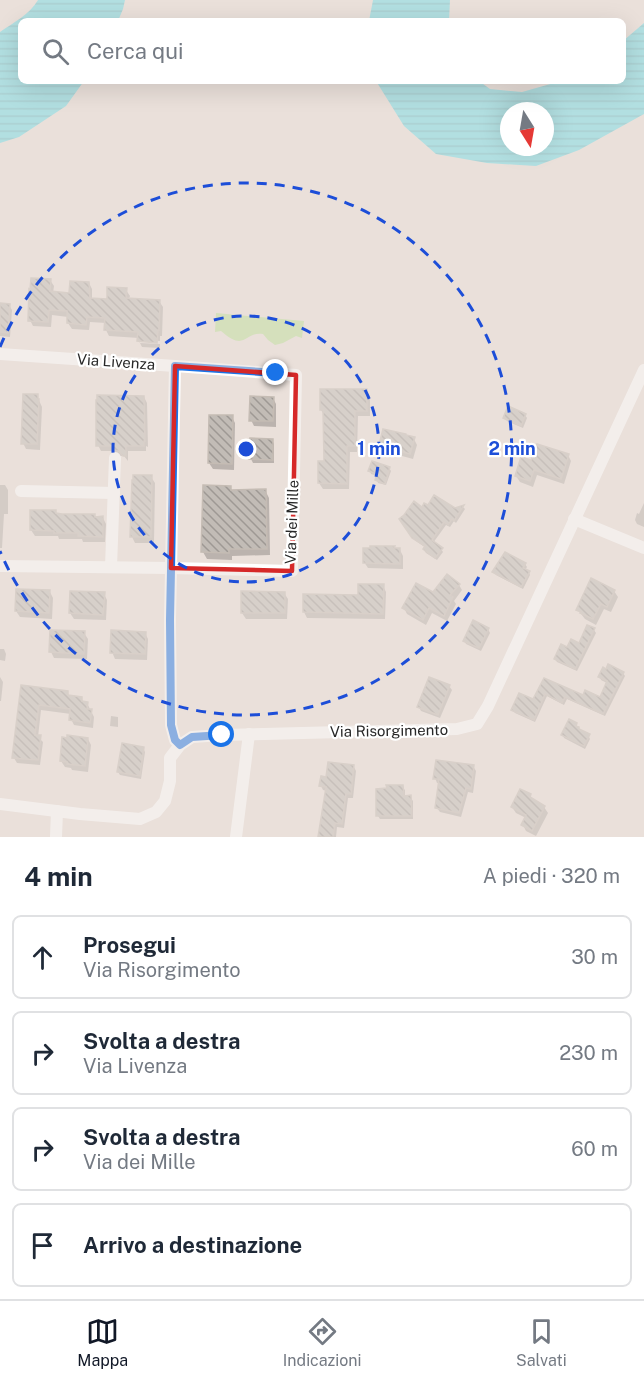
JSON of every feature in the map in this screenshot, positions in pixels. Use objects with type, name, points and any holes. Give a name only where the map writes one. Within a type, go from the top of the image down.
[{"type":"street","name":"Via Livenza","points":[[0,354],[175,366],[171,725],[175,740],[180,745]]},
{"type":"street","name":"Via dei Mille","points":[[0,566],[292,571],[296,375],[175,366]]},
{"type":"street","name":"Via Risorgimento","points":[[180,745],[192,737],[457,729],[477,724],[488,706],[644,370]]},
{"type":"street","points":[[111,567],[115,458]]},
{"type":"street","points":[[21,491],[114,493]]},
{"type":"street","points":[[574,519],[644,548]]},
{"type":"street","points":[[236,837],[249,734]]},
{"type":"street","points":[[0,804],[140,819],[156,812],[165,801],[168,792],[170,758],[180,745]]},
{"type":"street","points":[[56,837],[57,811]]},
{"type":"highlighted area","points":[[175,366],[296,375],[292,571],[171,568]]},
{"type":"green space","points":[[216,313],[304,321],[302,338],[296,336],[275,345],[263,334],[252,335],[240,341],[235,340],[221,331],[215,332]]},
{"type":"water","points":[[38,0],[125,0],[119,18],[20,18]]},
{"type":"water","points":[[373,0],[450,0],[449,18],[370,18]]},
{"type":"water","points":[[18,20],[18,84],[82,84],[66,106],[19,137],[0,143],[0,32]]},
{"type":"water","points":[[644,23],[644,114],[579,150],[536,166],[487,163],[436,154],[404,126],[378,84],[483,84],[490,89],[522,92],[550,84],[626,84],[626,38]]},
{"type":"building","points":[[31,278],[51,279],[50,291],[69,293],[70,281],[89,282],[90,298],[107,299],[107,287],[127,288],[126,298],[160,300],[157,343],[137,341],[138,332],[104,330],[105,318],[87,317],[86,325],[67,323],[67,311],[49,310],[48,322],[28,321]]},
{"type":"building","points":[[0,303],[10,304],[8,333],[0,332]]},
{"type":"building","points":[[320,389],[367,389],[367,411],[355,411],[355,446],[347,446],[347,484],[318,483],[318,461],[324,461],[323,410],[320,410]]},
{"type":"building","points":[[23,394],[38,394],[37,444],[21,444]]},
{"type":"building","points":[[97,395],[144,396],[144,446],[126,446],[126,456],[123,456],[119,451],[112,451],[112,446],[96,446]]},
{"type":"building","points":[[250,396],[274,397],[273,421],[249,421]]},
{"type":"building","points":[[508,406],[526,414],[521,426],[503,418]]},
{"type":"building","points":[[209,415],[233,415],[232,464],[208,463]]},
{"type":"building","points":[[383,429],[415,437],[410,454],[379,445]]},
{"type":"building","points":[[250,438],[273,439],[273,460],[249,459]]},
{"type":"building","points":[[537,444],[569,454],[561,479],[534,470],[530,481],[515,476],[521,457],[531,460]]},
{"type":"building","points":[[372,461],[390,467],[385,484],[375,480],[377,474],[368,471]]},
{"type":"building","points":[[133,475],[152,475],[151,537],[130,537]]},
{"type":"building","points":[[203,485],[231,486],[231,490],[266,489],[267,549],[229,549],[229,553],[201,552]]},
{"type":"building","points":[[434,495],[455,508],[464,505],[454,521],[452,519],[448,525],[444,522],[432,540],[443,548],[435,558],[423,549],[425,546],[412,538],[399,519],[414,501],[422,507],[424,503],[428,505]]},
{"type":"building","points":[[30,510],[56,510],[56,513],[62,514],[103,516],[103,537],[30,530]]},
{"type":"building","points":[[370,546],[400,548],[400,564],[363,563],[363,548],[370,548]]},
{"type":"building","points":[[505,552],[526,563],[523,568],[530,571],[521,587],[492,572]]},
{"type":"building","points":[[447,574],[460,584],[450,595],[453,597],[444,616],[429,608],[423,620],[402,608],[416,583],[433,592]]},
{"type":"building","points":[[591,578],[615,590],[607,607],[601,604],[593,619],[576,610]]},
{"type":"building","points":[[358,584],[384,584],[383,614],[303,612],[303,594],[358,595]]},
{"type":"building","points":[[16,589],[50,590],[49,613],[15,611]]},
{"type":"building","points":[[70,591],[105,592],[103,615],[69,613]]},
{"type":"building","points":[[241,591],[285,592],[285,613],[241,613]]},
{"type":"building","points":[[473,620],[489,628],[479,648],[463,641]]},
{"type":"building","points":[[587,625],[595,628],[575,669],[554,659],[561,644],[567,647],[571,639],[579,643]]},
{"type":"building","points":[[50,630],[85,631],[84,654],[49,652]]},
{"type":"building","points":[[111,630],[146,632],[145,654],[110,653]]},
{"type":"building","points":[[608,664],[624,672],[603,714],[565,697],[562,703],[545,694],[534,720],[511,710],[519,693],[533,699],[544,678],[583,695],[585,690],[600,697],[607,681],[598,677],[603,667],[606,669]]},
{"type":"building","points":[[429,677],[450,685],[438,715],[417,707]]},
{"type":"building","points":[[21,685],[68,691],[68,695],[82,697],[82,701],[88,702],[87,709],[92,709],[90,723],[69,720],[70,709],[39,705],[35,735],[41,735],[38,760],[12,758]]},
{"type":"building","points":[[569,719],[577,723],[576,726],[579,729],[590,734],[584,746],[561,735]]},
{"type":"building","points":[[67,735],[88,738],[85,766],[60,761],[62,737],[67,738]]},
{"type":"building","points":[[122,743],[144,747],[140,776],[117,772]]},
{"type":"building","points":[[436,760],[474,765],[471,789],[466,788],[459,813],[435,808],[439,779],[433,779]]},
{"type":"building","points":[[328,762],[354,765],[351,794],[346,794],[342,824],[335,823],[333,837],[318,837],[326,787],[319,786],[321,776],[326,777]]},
{"type":"building","points":[[386,785],[403,785],[404,796],[411,795],[412,816],[376,816],[376,789],[387,788]]},
{"type":"building","points":[[520,789],[531,794],[530,797],[545,806],[532,831],[521,825],[526,815],[511,807]]},
{"type":"route","points":[[222,735],[192,737],[180,745],[175,740],[171,725],[170,620],[175,366],[276,373]]}]
